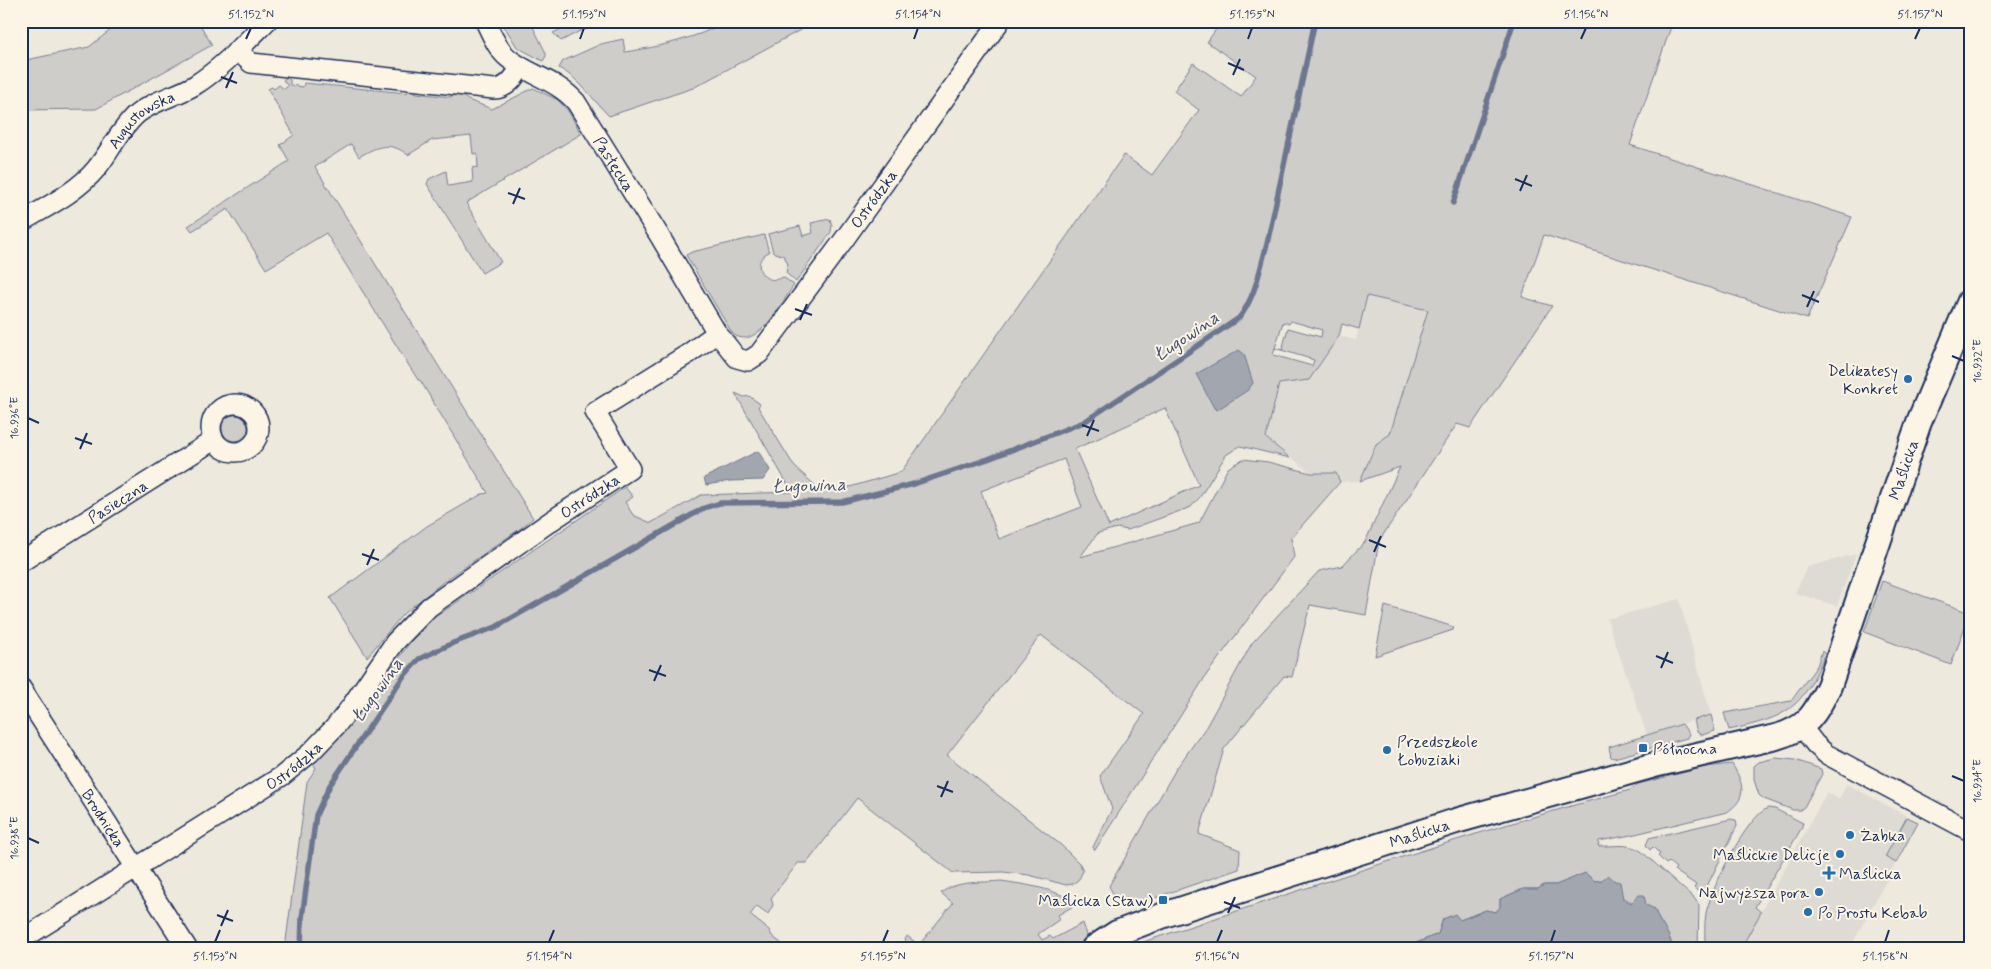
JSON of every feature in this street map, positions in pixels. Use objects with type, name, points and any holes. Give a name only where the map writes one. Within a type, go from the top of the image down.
[{"type":"street","name":"Augustowska","points":[[21,222],[82,183],[95,171],[124,128],[136,115],[147,107],[196,84],[221,65],[267,21]]},
{"type":"street","name":"Pasłęcka","points":[[485,21],[506,57],[521,67],[558,85],[576,102],[659,235],[717,333]]},
{"type":"street","name":"Ostródzka","points":[[21,940],[282,776],[310,753],[335,727],[395,642],[429,607],[551,521],[630,469],[595,412],[688,354],[717,333],[737,358],[748,360],[759,354],[827,263],[1000,21]]},
{"type":"street","points":[[237,50],[251,63],[498,89],[513,80],[521,67]]},
{"type":"street","name":"Maślicka","points":[[1094,948],[1118,933],[1167,914],[1447,824],[1658,764],[1792,733],[1817,709],[1829,686],[1900,476],[1920,422],[1964,331],[1970,301]]},
{"type":"street","name":"Pasieczna","points":[[21,562],[214,440]]},
{"type":"street","name":"Brodnicka","points":[[21,688],[187,948]]},
{"type":"street","points":[[1801,726],[1815,744],[1826,754],[1970,831]]},
{"type":"shaded area","points":[[122,21],[198,21],[212,45],[96,109],[21,110],[21,61],[89,47]]},
{"type":"shaded area","points":[[501,21],[530,21],[546,53],[543,61],[517,47]]},
{"type":"shaded area","points":[[577,21],[615,21],[580,31],[561,41],[553,33]]},
{"type":"shaded area","points":[[729,21],[817,21],[693,88],[609,116],[580,84],[559,68],[563,61],[601,44],[623,39],[625,52],[638,50],[691,37]]},
{"type":"shaded area","points":[[1222,21],[1673,21],[1630,145],[1852,217],[1807,319],[1544,235],[1522,297],[1552,306],[1470,428],[1457,424],[1379,541],[1366,615],[1310,605],[1292,677],[1284,676],[1224,749],[1199,834],[1240,850],[1239,869],[1125,908],[1119,905],[1109,886],[1176,769],[1206,727],[1252,643],[1319,571],[1342,566],[1365,542],[1400,467],[1360,481],[1376,444],[1390,434],[1428,310],[1367,296],[1359,329],[1342,324],[1339,336],[1309,380],[1279,384],[1266,438],[1290,458],[1240,446],[1226,455],[1200,497],[1191,507],[1128,530],[1117,528],[1098,533],[1080,557],[1199,523],[1228,468],[1243,459],[1268,462],[1311,473],[1336,473],[1340,482],[1291,538],[1294,557],[1207,674],[1095,850],[1093,847],[1112,809],[1100,776],[1144,714],[1041,635],[947,755],[1061,845],[1080,864],[1083,871],[1079,879],[1073,884],[1066,885],[1029,875],[1003,872],[953,873],[857,798],[807,863],[798,863],[771,898],[773,905],[768,914],[757,906],[750,915],[787,948],[285,948],[307,782],[316,768],[313,764],[351,724],[411,641],[431,620],[625,487],[633,497],[625,502],[633,515],[651,523],[701,495],[792,492],[735,393],[744,397],[749,396],[760,404],[758,407],[794,466],[819,489],[843,489],[901,472],[1124,155],[1152,175],[1199,110],[1174,91],[1193,63],[1241,97],[1256,76],[1207,42]],"holes":[[[1291,321],[1322,330],[1321,337],[1288,328],[1282,350],[1275,348],[1283,322],[1289,324]],[[1275,348],[1314,360],[1312,366],[1273,355]],[[1165,408],[1199,485],[1109,526],[1075,449]],[[1064,459],[1082,507],[999,539],[981,491]]]},
{"type":"shaded area","points":[[287,77],[290,80],[290,85],[303,87],[304,83],[407,93],[411,87],[416,93],[450,97],[458,93],[468,100],[492,109],[533,88],[558,100],[569,112],[581,134],[466,203],[501,262],[482,273],[427,184],[429,179],[446,171],[448,186],[473,182],[472,168],[478,167],[477,153],[473,154],[471,136],[432,140],[408,155],[396,148],[384,147],[371,150],[359,157],[351,144],[315,167],[533,518],[443,582],[403,614],[367,657],[330,598],[427,526],[482,494],[488,493],[420,380],[418,380],[326,233],[266,269],[228,209],[192,231],[188,226],[289,161],[280,145],[294,135],[268,89],[272,87],[274,89],[279,85],[284,89],[288,86],[283,80]]},
{"type":"shaded area","points":[[830,219],[832,225],[831,232],[796,282],[786,273],[788,264],[784,256],[773,252],[768,234],[800,226],[803,236],[813,233],[811,223]]},
{"type":"shaded area","points":[[764,235],[769,252],[760,261],[759,267],[761,272],[770,279],[783,277],[794,285],[768,323],[759,332],[750,337],[741,338],[732,333],[686,255]]},
{"type":"shaded area","points":[[1367,296],[1428,310],[1390,434],[1376,444],[1360,481],[1340,482],[1336,473],[1311,473],[1266,438],[1279,384],[1309,380],[1339,336],[1356,340]]},
{"type":"shaded area","points":[[1239,350],[1244,354],[1253,383],[1248,390],[1217,410],[1214,408],[1196,374]]},
{"type":"shaded area","points":[[235,415],[244,419],[248,428],[244,437],[235,441],[226,437],[222,428],[226,419]]},
{"type":"shaded area","points":[[758,451],[770,470],[763,480],[730,481],[706,485],[704,478]]},
{"type":"shaded area","points":[[1856,554],[1837,606],[1795,593],[1807,567]]},
{"type":"shaded area","points":[[1882,581],[1970,613],[1951,665],[1864,632]]},
{"type":"shaded area","points":[[1679,599],[1711,715],[1647,735],[1607,619]]},
{"type":"shaded area","points":[[1385,606],[1454,627],[1453,630],[1375,656]]},
{"type":"shaded area","points":[[1822,651],[1825,654],[1817,673],[1800,699],[1790,708],[1765,721],[1729,730],[1724,713],[1791,701],[1817,666]]},
{"type":"shaded area","points":[[1711,715],[1715,731],[1702,735],[1697,732],[1694,720]]},
{"type":"shaded area","points":[[1682,724],[1689,734],[1687,738],[1614,758],[1611,757],[1609,747]]},
{"type":"shaded area","points":[[1775,758],[1795,760],[1821,769],[1822,774],[1804,807],[1800,810],[1793,810],[1764,799],[1759,795],[1754,780],[1754,766],[1759,762]]},
{"type":"shaded area","points":[[1732,764],[1739,778],[1742,790],[1741,796],[1734,807],[1727,812],[1599,841],[1598,846],[1636,848],[1694,898],[1699,905],[1698,948],[1672,948],[1669,937],[1655,909],[1626,899],[1602,880],[1595,881],[1585,874],[1556,885],[1544,885],[1538,889],[1523,889],[1500,899],[1500,907],[1496,912],[1486,910],[1460,920],[1443,919],[1438,934],[1404,948],[1132,948],[1143,942],[1386,862],[1508,824],[1630,790],[1638,784],[1705,767]]},
{"type":"shaded area","points":[[1847,784],[1918,822],[1850,948],[1741,948],[1827,792],[1839,799]]},
{"type":"shaded area","points":[[1768,808],[1775,809],[1803,823],[1801,829],[1755,907],[1761,912],[1741,948],[1705,948],[1706,913],[1722,872],[1750,825],[1759,814]]},
{"type":"shaded area","points":[[1907,817],[1918,822],[1896,863],[1885,857]]},
{"type":"shaded area","points":[[1731,819],[1736,820],[1737,826],[1704,892],[1700,893],[1694,888],[1696,885],[1674,870],[1676,868],[1669,862],[1666,864],[1653,847],[1650,850],[1646,845],[1649,838]]},
{"type":"shaded area","points":[[1585,873],[1595,881],[1602,880],[1608,875],[1615,881],[1620,882],[1623,899],[1631,903],[1639,895],[1644,895],[1646,905],[1655,909],[1669,937],[1672,948],[1404,948],[1438,934],[1443,919],[1455,914],[1460,920],[1486,910],[1496,912],[1500,907],[1500,899],[1523,889],[1538,889],[1544,885],[1556,885]]},
{"type":"shaded area","points":[[1001,881],[1031,886],[1060,894],[1077,904],[1058,915],[1060,919],[1038,934],[1042,940],[1050,936],[1053,939],[1083,923],[1089,941],[1080,948],[906,948],[909,944],[905,940],[907,936],[919,945],[953,903],[941,893],[962,884]]},
{"type":"waterway","name":"Ługowina","points":[[301,948],[302,918],[316,815],[330,785],[403,677],[419,659],[453,643],[496,627],[704,508],[720,503],[842,502],[914,484],[988,459],[1084,422],[1239,318],[1253,292],[1267,244],[1315,21]]},
{"type":"waterway","points":[[1453,203],[1514,21]]},
{"type":"place","name":"Delikatesy Konkret","points":[[1908,379]]},
{"type":"place","name":"Północna","points":[[1643,748]]},
{"type":"place","name":"Przedszkole Łobuziaki","points":[[1387,750]]},
{"type":"place","name":"Żabka","points":[[1850,835]]},
{"type":"place","name":"Maślickie Delicje","points":[[1840,854]]},
{"type":"place","name":"Maślicka","points":[[1829,873]]},
{"type":"place","name":"Najwyższa pora","points":[[1819,892]]},
{"type":"place","name":"Maślicka (Staw)","points":[[1163,900]]},
{"type":"place","name":"Po Prostu Kebab","points":[[1808,912]]}]
